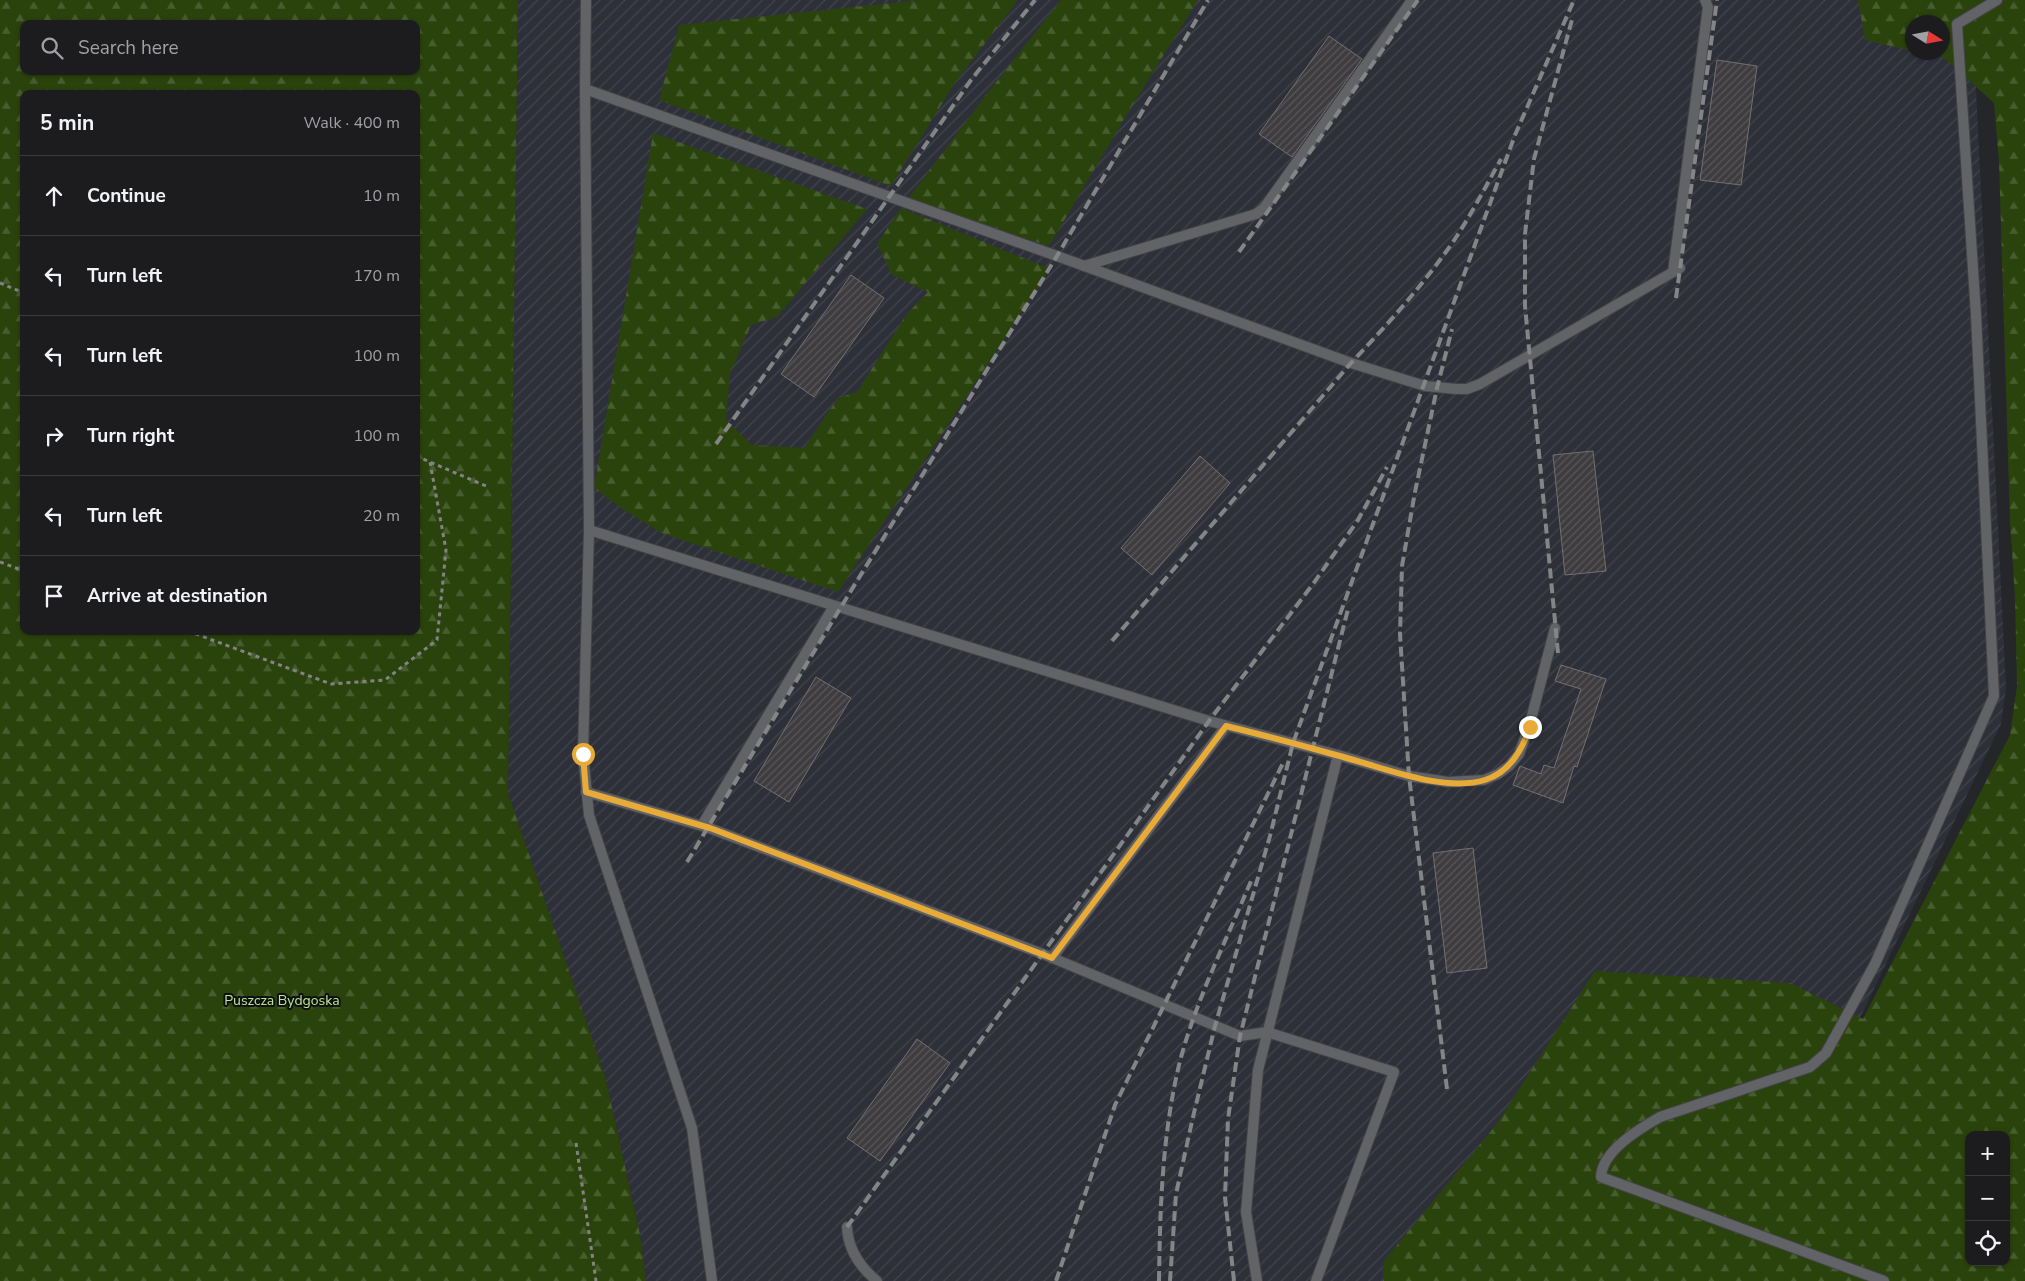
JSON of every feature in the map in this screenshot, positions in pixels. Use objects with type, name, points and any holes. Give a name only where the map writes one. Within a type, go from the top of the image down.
[{"type":"lane","points":[[586,0],[585,89],[589,530],[583,754],[586,792],[589,815],[692,1128],[712,1281]]},
{"type":"lane","points":[[1084,266],[1256,214],[1264,208],[1412,0]]},
{"type":"lane","points":[[585,89],[1351,363],[1425,386],[1456,389],[1480,384],[1677,270],[1708,7],[1705,0]]},
{"type":"lane","points":[[1884,1281],[1601,1177],[1602,1168],[1609,1154],[1645,1125],[1660,1117],[1810,1067],[1826,1053],[1875,964],[1994,696],[1976,315],[1957,24],[1998,0]]},
{"type":"lane","points":[[589,530],[1226,726],[1338,755],[1409,776],[1441,782],[1484,780],[1498,774],[1519,754],[1525,741],[1555,628]]},
{"type":"lane","points":[[702,826],[834,606]]},
{"type":"lane","points":[[1052,958],[1226,726]]},
{"type":"lane","points":[[1257,1281],[1246,1212],[1258,1070],[1338,755]]},
{"type":"lane","points":[[586,792],[702,826],[1052,958],[1240,1036],[1267,1032],[1394,1072],[1316,1281]]},
{"type":"lane","points":[[847,1227],[852,1252],[877,1281]]},
{"type":"path","points":[[0,283],[20,291]]},
{"type":"path","points":[[420,458],[486,486]]},
{"type":"path","points":[[199,635],[331,684],[386,680],[437,640],[446,550],[430,462]]},
{"type":"path","points":[[0,562],[20,570]]},
{"type":"path","points":[[576,1143],[596,1281]]},
{"type":"shaded area","points":[[518,0],[2020,0],[1973,30],[2006,688],[2001,724],[1834,1072],[1923,1281],[646,1281],[640,1234],[605,1076],[508,793]]},
{"type":"green space","name":"Puszcza Bydgoska","points":[[0,0],[518,0],[508,793],[605,1076],[640,1234],[646,1281],[0,1281]]},
{"type":"green space","points":[[921,0],[1018,0],[954,84],[891,186],[659,100],[679,25]]},
{"type":"green space","points":[[1061,0],[1198,0],[1127,114],[1049,246],[908,199],[986,95]]},
{"type":"green space","points":[[1858,0],[2025,0],[2025,1281],[1383,1281],[1383,1262],[1496,1125],[1595,971],[1790,983],[1863,1019],[2010,735],[2017,686],[2015,598],[2010,521],[1999,162],[1994,103],[1946,60],[1950,60],[1950,15],[1905,15],[1905,49],[1865,40]]},
{"type":"green space","points":[[653,133],[867,209],[777,317],[751,325],[730,374],[726,420],[752,445],[804,448],[838,398],[857,392],[906,315],[928,292],[892,275],[877,244],[901,208],[1050,269],[838,592],[661,533],[621,508],[594,488]]},
{"type":"building","points":[[1329,36],[1362,59],[1292,157],[1259,134]]},
{"type":"building","points":[[1717,60],[1757,66],[1741,185],[1700,180]]},
{"type":"building","points":[[851,275],[884,298],[814,397],[781,374]]},
{"type":"building","points":[[1593,451],[1606,571],[1565,575],[1553,455]]},
{"type":"building","points":[[1200,456],[1230,483],[1152,575],[1121,548]]},
{"type":"building","points":[[1561,665],[1606,679],[1577,767],[1574,766],[1563,803],[1513,785],[1520,766],[1541,774],[1544,765],[1554,768],[1581,689],[1555,681]]},
{"type":"building","points":[[816,677],[851,698],[789,802],[754,781]]},
{"type":"building","points":[[1473,848],[1487,968],[1447,973],[1433,853]]},
{"type":"building","points":[[917,1039],[950,1063],[880,1161],[847,1138]]},
{"type":"railway","points":[[716,444],[971,80],[1035,0]]},
{"type":"railway","points":[[687,862],[1057,256],[1208,0]]},
{"type":"railway","points":[[1239,252],[1418,0]]},
{"type":"railway","points":[[1170,1281],[1176,1194],[1193,1117],[1215,1026],[1270,836],[1293,743],[1515,135],[1574,0]]},
{"type":"railway","points":[[1676,298],[1717,0]]},
{"type":"railway","points":[[1558,653],[1525,306],[1525,234],[1534,159],[1573,16]]},
{"type":"railway","points":[[1112,641],[1351,363],[1418,288],[1455,239],[1501,159]]},
{"type":"railway","points":[[1447,1089],[1409,776],[1400,634],[1402,566],[1415,492],[1437,388],[1452,329]]},
{"type":"railway","points":[[847,1227],[1209,721],[1313,584],[1358,520],[1387,467]]},
{"type":"railway","points":[[1234,1281],[1225,1197],[1228,1119],[1240,1036],[1348,609]]},
{"type":"railway","points":[[1056,1281],[1115,1105],[1284,761]]},
{"type":"railway","points":[[1159,1281],[1161,1200],[1165,1146],[1179,1065],[1193,1018],[1251,881]]},
{"type":"route","points":[[583,754],[586,792],[710,828],[1052,958],[1226,726],[1338,755],[1409,776],[1448,782],[1484,780],[1498,774],[1509,766],[1519,754],[1530,727]]}]
